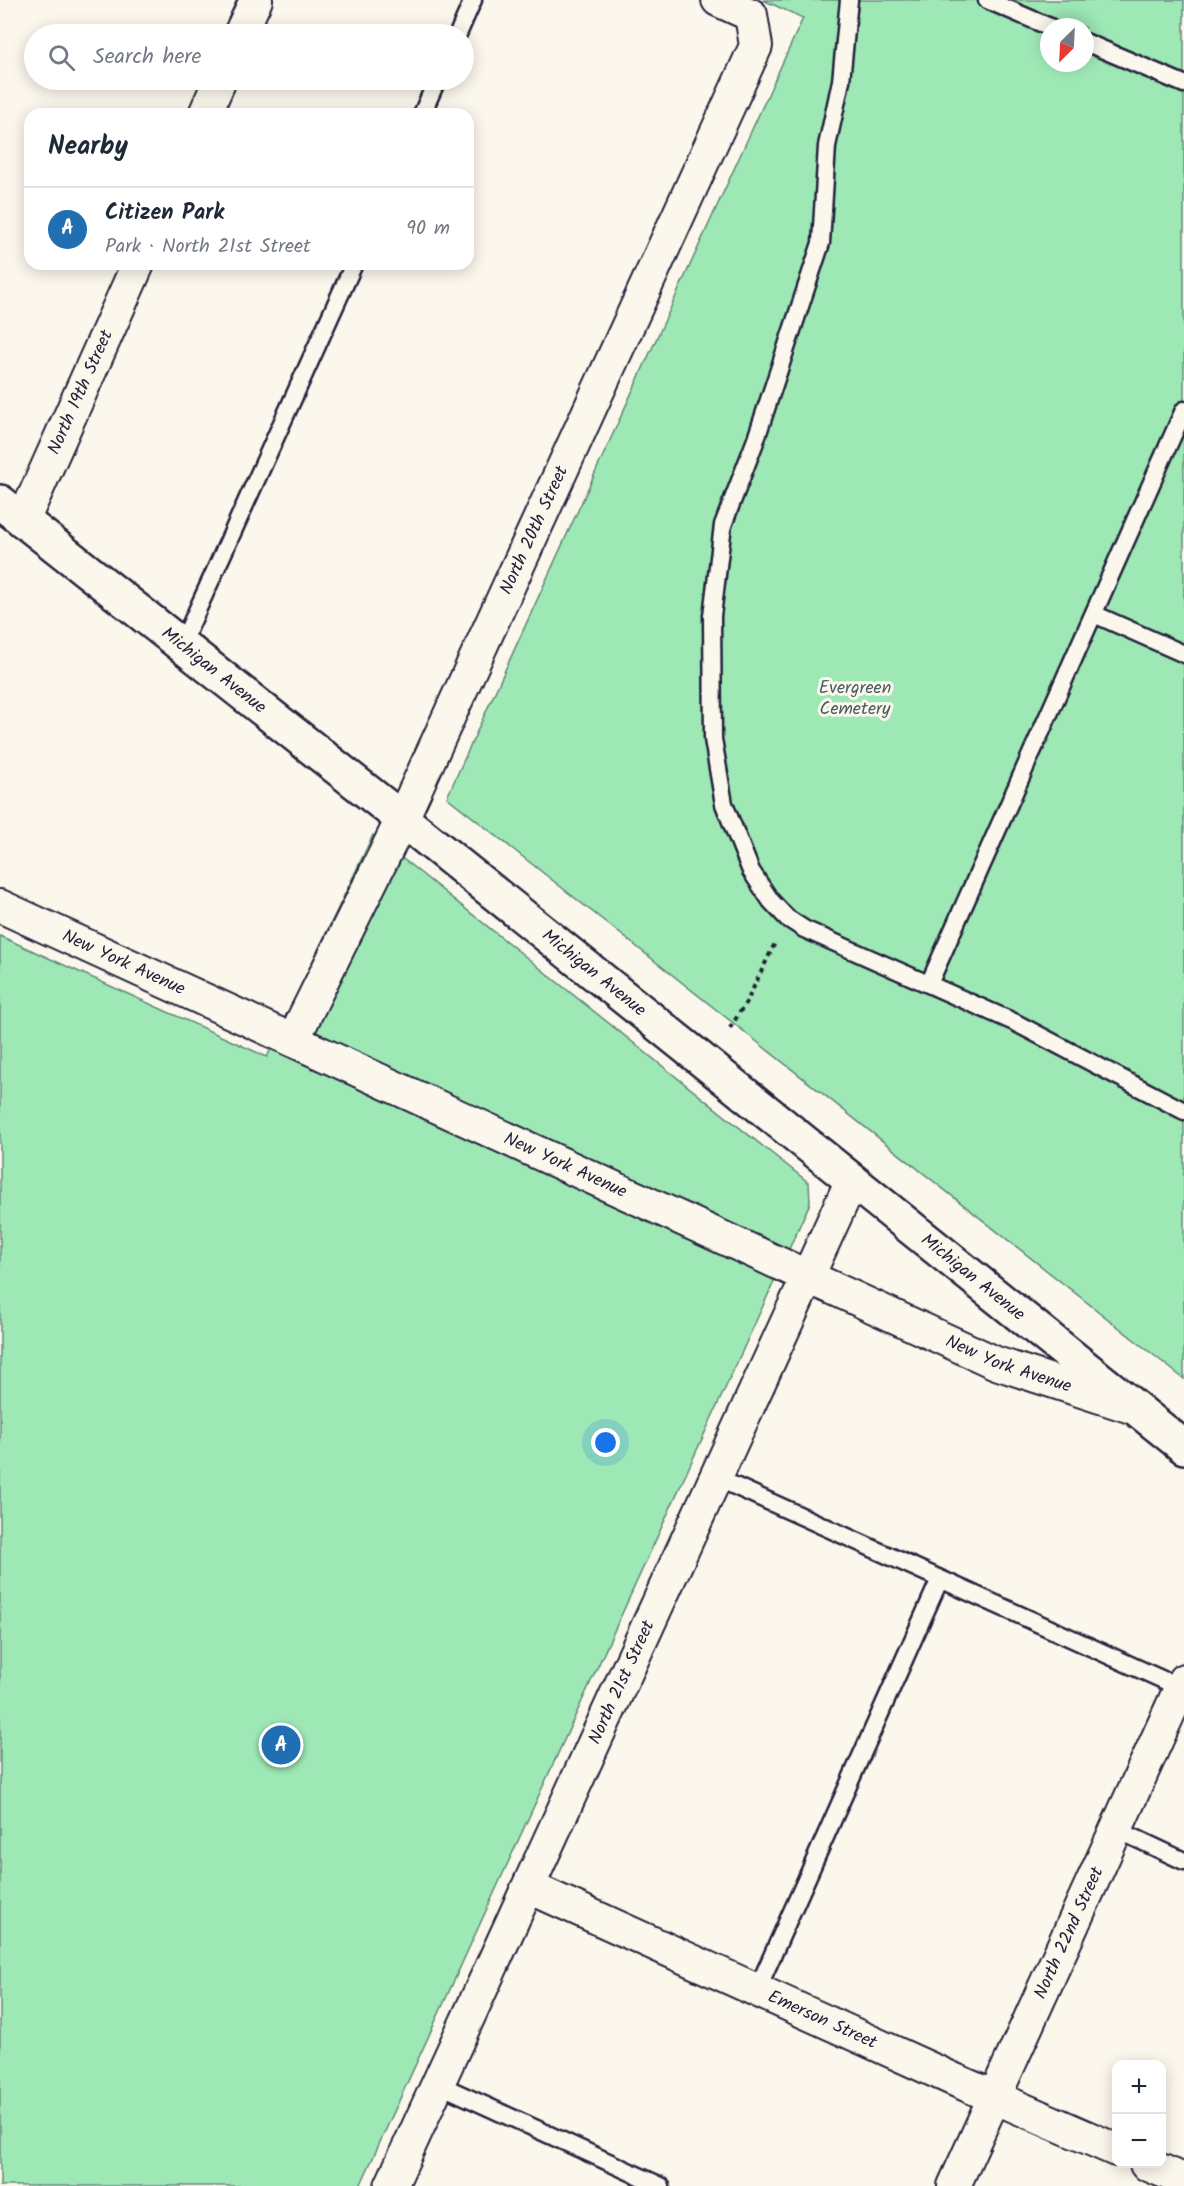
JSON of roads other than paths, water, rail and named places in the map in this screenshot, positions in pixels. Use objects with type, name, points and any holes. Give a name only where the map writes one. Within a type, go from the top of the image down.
[{"type":"street","points":[[245,24],[256,0]]},
{"type":"street","name":"North 20th Street","points":[[293,1040],[402,819],[756,46],[751,15],[718,0]]},
{"type":"street","points":[[208,108],[216,90]]},
{"type":"street","name":"North 19th Street","points":[[11,512],[135,270]]},
{"type":"street","name":"Michigan Avenue","points":[[11,512],[402,819],[1184,1447]]},
{"type":"street","name":"New York Avenue","points":[[0,906],[996,1362],[1137,1409]]},
{"type":"street","name":"North 21st Street","points":[[391,2186],[806,1276],[852,1180]]},
{"type":"street","name":"North 22nd Street","points":[[954,2186],[1182,1684]]},
{"type":"street","name":"Emerson Street","points":[[529,1887],[1112,2148]]},
{"type":"street","points":[[1157,2168],[1184,2180]]},
{"type":"lane","points":[[462,24],[473,0]]},
{"type":"lane","points":[[849,0],[841,81],[827,146],[821,243],[755,442],[723,525],[712,616],[713,739],[724,804],[751,871],[771,901],[787,918],[804,930],[1014,1022],[1184,1111]]},
{"type":"lane","points":[[987,0],[1040,23]]},
{"type":"lane","points":[[1094,46],[1184,84]]},
{"type":"lane","points":[[425,108],[433,90]]},
{"type":"lane","points":[[181,646],[351,270]]},
{"type":"lane","points":[[929,984],[1184,410]]},
{"type":"lane","points":[[1094,614],[1184,654]]},
{"type":"lane","points":[[715,1477],[940,1579],[1182,1684]]},
{"type":"lane","points":[[757,1990],[940,1579]]},
{"type":"lane","points":[[1116,1829],[1184,1861]]},
{"type":"lane","points":[[438,2084],[662,2186]]},
{"type":"place","name":"Citizen Park","points":[[281,1745]]},
{"type":"park label","name":"Evergreen Cemetery","points":[[855,698]]}]
